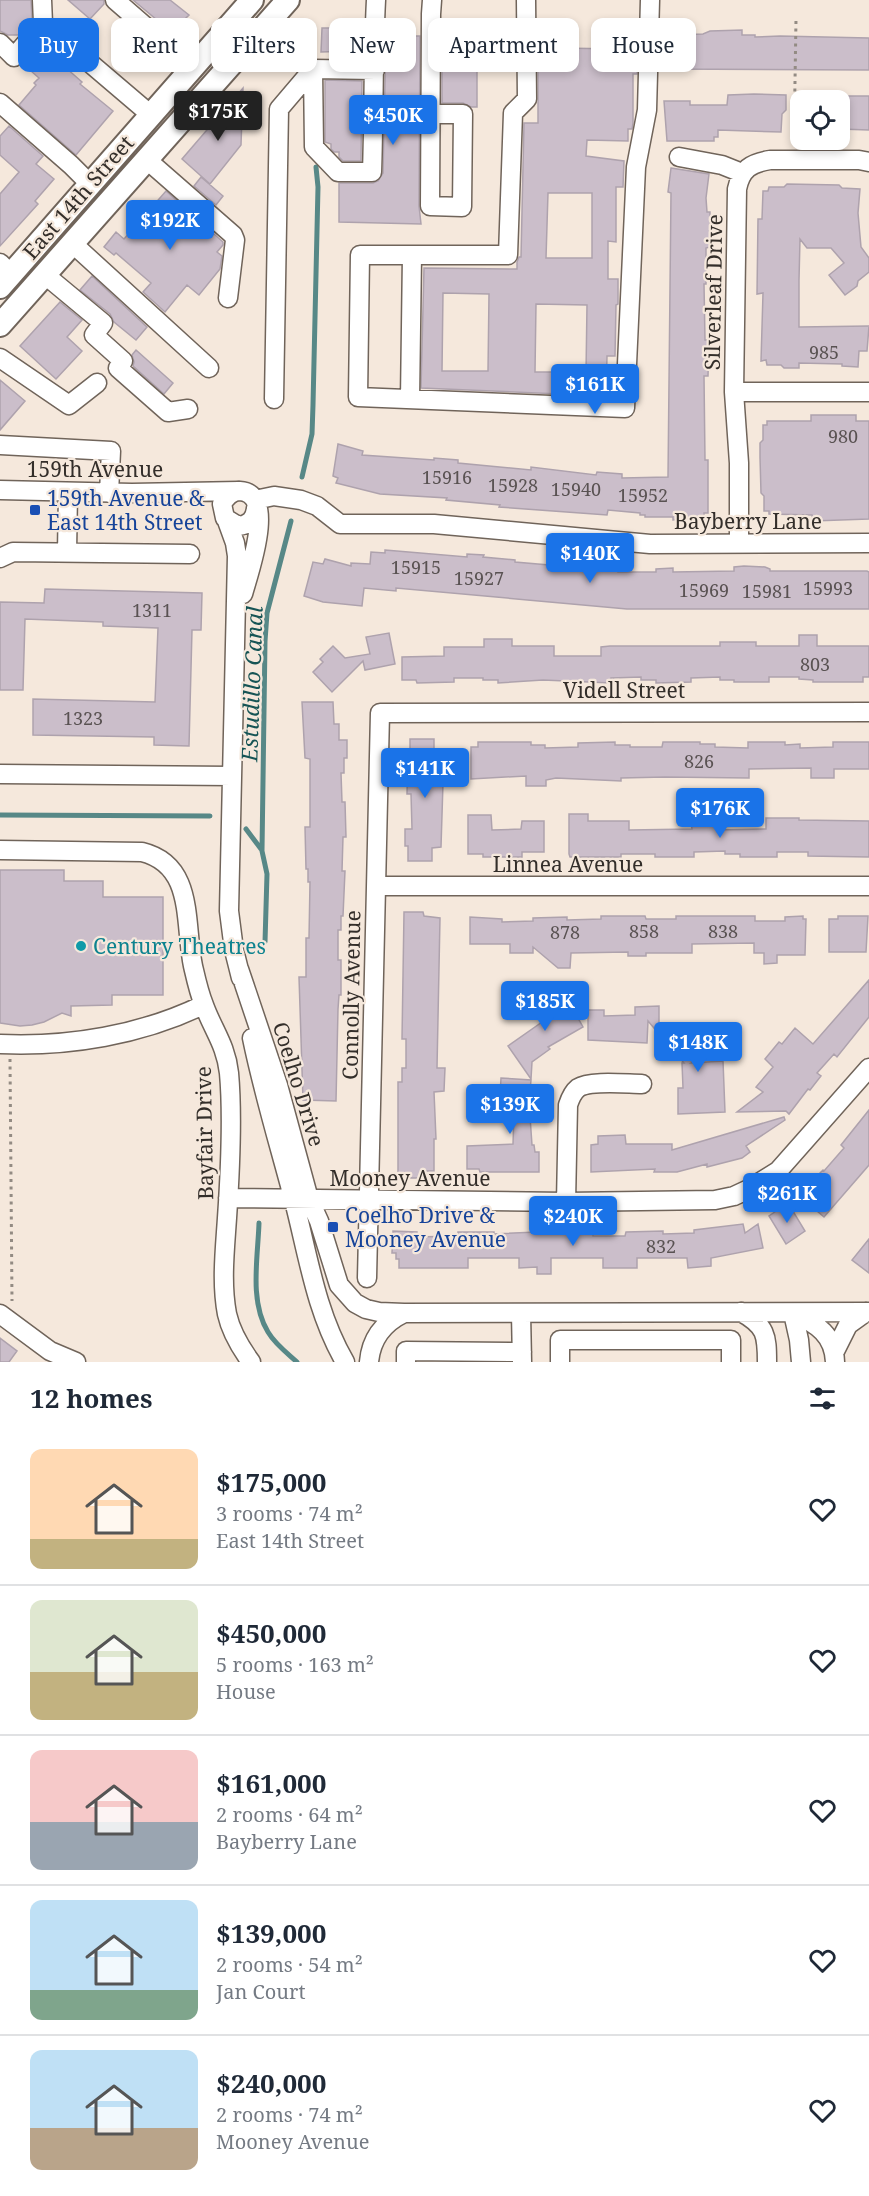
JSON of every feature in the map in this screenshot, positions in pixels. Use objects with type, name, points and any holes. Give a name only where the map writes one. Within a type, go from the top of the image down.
[{"type":"main road","name":"East 14th Street","points":[[199,59],[252,0]]},
{"type":"main road","name":"East 14th Street","points":[[0,325],[288,0]]},
{"type":"main road","name":"East 14th Street","points":[[4,275],[90,184],[188,72]]},
{"type":"street","points":[[42,0],[43,18]]},
{"type":"street","points":[[115,0],[136,18]]},
{"type":"street","points":[[376,0],[376,18]]},
{"type":"street","points":[[431,114],[463,114],[462,207],[430,206],[432,0]]},
{"type":"street","points":[[526,0],[527,99],[513,113],[508,255],[360,255],[358,397],[625,408],[636,167],[647,110],[650,0]]},
{"type":"street","points":[[0,43],[14,57],[18,52]]},
{"type":"street","points":[[99,71],[151,115]]},
{"type":"street","points":[[274,399],[279,110],[311,72]]},
{"type":"street","points":[[313,72],[314,147],[338,172],[372,172],[375,72]]},
{"type":"street","points":[[0,103],[90,184]]},
{"type":"street","points":[[680,157],[722,165],[742,173],[747,167],[770,160],[869,162]]},
{"type":"street","points":[[146,159],[233,235],[235,240],[228,298]]},
{"type":"street","name":"Silverleaf Drive","points":[[739,543],[739,463],[734,392],[737,189],[742,173]]},
{"type":"street","points":[[72,243],[209,368]]},
{"type":"street","points":[[410,399],[412,255]]},
{"type":"street","points":[[44,274],[103,323],[94,335],[123,361],[118,368],[168,412],[188,409]]},
{"type":"street","points":[[0,358],[69,405],[98,383]]},
{"type":"street","points":[[734,392],[869,392]]},
{"type":"street","points":[[0,445],[111,451],[109,493]]},
{"type":"street","name":"159th Avenue","points":[[0,490],[109,493],[189,492],[250,500],[274,496],[301,500],[316,506],[340,524]]},
{"type":"street","points":[[67,553],[68,492]]},
{"type":"street","name":"159th Avenue","points":[[189,492],[226,520]]},
{"type":"street","points":[[234,492],[250,500],[256,513],[249,523],[238,526],[226,520],[222,510],[225,499],[234,492]]},
{"type":"street","name":"Coelho Drive","points":[[236,626],[259,533],[250,500]]},
{"type":"street","name":"Coelho Drive","points":[[226,520],[235,543],[237,556],[229,911],[234,950],[278,1085],[320,1308],[345,1362]]},
{"type":"street","name":"Bayberry Lane","points":[[340,524],[434,524],[620,542],[869,543]]},
{"type":"street","points":[[0,558],[13,552],[190,554]]},
{"type":"street","name":"Videll Street","points":[[380,713],[869,712]]},
{"type":"street","name":"Connolly Avenue","points":[[366,1278],[380,713]]},
{"type":"street","points":[[0,774],[232,776]]},
{"type":"street","name":"Bayfair Drive","points":[[0,850],[128,850],[156,855],[177,875],[183,890],[193,965],[203,1005],[223,1043],[229,1072],[228,1198],[225,1249],[227,1313],[235,1337],[251,1362]]},
{"type":"street","name":"Linnea Avenue","points":[[376,886],[869,886]]},
{"type":"street","points":[[7,1044],[57,1043],[114,1034],[150,1025],[203,1005]]},
{"type":"street","name":"Mooney Avenue","points":[[228,1198],[567,1202],[696,1201],[734,1196],[765,1181],[791,1158],[869,1068]]},
{"type":"street","points":[[567,1202],[568,1105],[572,1096],[579,1088],[589,1085],[642,1084]]},
{"type":"street","name":"Coelho Drive","points":[[301,1199],[319,1221],[333,1274],[346,1295],[366,1309],[379,1312],[793,1313],[817,1310],[868,1312]]},
{"type":"street","points":[[741,1312],[759,1324],[763,1331],[767,1340],[767,1362]]},
{"type":"street","points":[[835,1357],[848,1325],[868,1312]]},
{"type":"street","points":[[369,1362],[372,1343],[377,1334],[394,1317],[404,1313]]},
{"type":"street","points":[[406,1362],[406,1351],[522,1357],[521,1313]]},
{"type":"street","points":[[793,1313],[820,1328],[827,1335],[835,1357]]},
{"type":"street","points":[[793,1313],[801,1362]]},
{"type":"street","points":[[2,1315],[50,1351],[76,1362]]},
{"type":"street","points":[[560,1362],[560,1340],[731,1340],[731,1362]]},
{"type":"path","points":[[795,90],[796,19]]},
{"type":"path","points":[[2,1315],[12,1306],[10,1054],[7,1044]]},
{"type":"building","points":[[0,0],[31,0],[32,18],[18,18],[18,35],[8,35],[0,31]]},
{"type":"building","points":[[68,0],[104,0],[104,4],[89,18]]},
{"type":"building","points":[[133,0],[170,0],[189,15],[186,18],[155,18]]},
{"type":"building","points":[[322,28],[329,28],[329,52],[321,52]]},
{"type":"building","points":[[742,30],[742,35],[755,35],[755,37],[869,38],[869,70],[696,69],[696,34],[710,31]]},
{"type":"building","points":[[416,36],[420,36],[419,206],[421,224],[339,222],[339,183],[373,183],[378,181],[383,173],[385,72],[416,72]]},
{"type":"building","points":[[579,48],[591,49],[591,72],[637,72],[633,74],[633,123],[632,129],[628,129],[628,141],[587,140],[586,156],[624,161],[623,187],[616,187],[616,242],[608,241],[608,279],[618,279],[618,304],[616,305],[615,356],[607,356],[606,396],[421,388],[424,268],[517,269],[517,262],[521,257],[524,123],[538,123],[538,72],[579,72]],"holes":[[[548,193],[592,193],[592,258],[546,258]],[[443,293],[489,294],[488,371],[442,371]],[[536,304],[587,305],[586,372],[535,372]]]},
{"type":"building","points":[[32,72],[71,72],[82,82],[80,84],[113,111],[76,155],[19,105],[39,78]]},
{"type":"building","points":[[442,72],[477,72],[477,107],[463,103],[442,103]]},
{"type":"building","points":[[325,80],[362,81],[361,161],[343,161],[339,157],[339,152],[334,152],[331,144],[325,142]]},
{"type":"building","points":[[243,88],[241,145],[210,184],[182,159]]},
{"type":"building","points":[[728,95],[786,95],[786,110],[782,114],[781,132],[718,130],[718,137],[714,137],[714,141],[667,141],[664,101],[690,101],[690,105],[727,105]]},
{"type":"building","points":[[850,96],[869,96],[869,130],[850,129]]},
{"type":"building","points":[[9,126],[43,156],[36,164],[54,179],[35,201],[38,204],[0,246],[0,194],[19,172],[0,155],[0,136]]},
{"type":"building","points":[[671,168],[709,174],[706,198],[707,212],[710,212],[710,247],[706,248],[706,284],[704,284],[705,340],[709,340],[708,376],[704,376],[708,513],[704,513],[704,517],[673,520],[673,517],[645,517],[640,513],[608,510],[607,515],[499,507],[500,505],[446,500],[447,498],[380,494],[336,483],[338,478],[333,476],[338,444],[363,451],[362,455],[458,460],[458,463],[531,470],[531,467],[596,475],[597,472],[622,474],[622,478],[668,477],[671,193],[668,192]]},
{"type":"building","points":[[201,177],[223,196],[216,205],[194,186]]},
{"type":"building","points":[[787,184],[839,185],[842,188],[860,189],[858,213],[861,247],[869,258],[869,272],[858,281],[857,286],[845,295],[829,275],[844,263],[831,248],[807,248],[800,239],[799,280],[799,327],[869,326],[867,351],[859,351],[858,367],[842,366],[842,364],[799,363],[799,368],[784,368],[781,365],[767,365],[766,360],[761,361],[763,293],[757,294],[758,219],[762,219],[763,191],[768,191],[769,187],[784,187]]},
{"type":"building","points":[[166,191],[223,242],[223,245],[217,252],[222,256],[220,269],[199,295],[187,285],[165,312],[143,292],[151,283],[116,253],[114,255],[104,247],[116,232],[124,239]]},
{"type":"building","points":[[92,276],[147,327],[136,340],[114,322],[110,314],[80,290]]},
{"type":"building","points":[[60,302],[82,320],[67,337],[82,351],[56,379],[20,346]]},
{"type":"building","points":[[136,350],[173,383],[164,394],[133,366],[132,355]]},
{"type":"building","points":[[0,380],[25,401],[0,430]]},
{"type":"building","points":[[811,415],[856,415],[856,421],[869,421],[869,519],[813,521],[812,515],[769,514],[769,511],[764,511],[760,457],[763,425],[767,425],[767,421],[811,421]]},
{"type":"building","points":[[385,550],[467,557],[467,554],[484,555],[483,557],[515,560],[515,562],[618,572],[656,572],[656,569],[673,568],[673,572],[734,571],[734,567],[744,566],[765,567],[770,571],[867,571],[869,572],[869,609],[627,609],[396,588],[396,591],[364,588],[362,606],[323,602],[304,596],[313,562],[323,564],[325,559],[351,566],[351,563],[370,564],[371,552],[385,553]]},
{"type":"building","points":[[45,589],[202,593],[201,630],[192,630],[189,746],[154,745],[154,737],[33,735],[33,699],[155,702],[158,628],[103,626],[103,622],[25,619],[23,690],[0,690],[0,602],[44,603]]},
{"type":"building","points":[[389,633],[395,664],[365,670],[363,661],[332,692],[313,672],[323,662],[320,659],[333,646],[345,658],[370,654],[366,637]]},
{"type":"building","points":[[799,635],[817,635],[817,646],[869,646],[869,677],[863,677],[863,682],[813,682],[813,680],[799,679],[799,677],[769,677],[769,682],[734,682],[734,680],[720,680],[720,677],[691,678],[691,682],[656,683],[656,680],[641,680],[641,677],[611,678],[611,683],[543,680],[498,683],[498,680],[483,680],[483,678],[454,678],[454,682],[417,683],[416,680],[402,680],[402,657],[444,656],[444,647],[484,647],[484,639],[512,639],[512,646],[554,646],[554,656],[601,656],[601,647],[610,646],[720,646],[720,642],[756,642],[756,646],[799,646]]},
{"type":"building","points":[[302,702],[333,702],[334,724],[339,724],[339,740],[347,740],[347,758],[344,758],[344,773],[341,773],[346,837],[343,837],[342,871],[345,871],[343,916],[341,916],[341,930],[338,930],[341,995],[339,995],[338,1009],[336,1101],[303,1100],[299,977],[306,977],[306,938],[309,938],[310,882],[308,882],[308,869],[306,869],[305,827],[310,827],[310,759],[305,758]]},
{"type":"building","points":[[410,739],[434,739],[434,751],[444,751],[441,847],[432,848],[432,861],[408,861],[408,846],[405,846],[405,829],[412,829],[411,794],[407,794]]},
{"type":"building","points":[[478,742],[531,742],[531,745],[545,745],[545,748],[578,747],[578,743],[615,742],[615,745],[630,745],[630,747],[662,747],[663,742],[700,742],[700,744],[715,744],[715,747],[748,748],[748,742],[785,742],[785,745],[800,744],[800,748],[833,747],[833,742],[869,742],[869,769],[834,769],[834,778],[811,778],[811,768],[749,769],[749,778],[621,778],[621,781],[556,778],[546,780],[546,786],[526,786],[526,776],[471,779],[471,747],[478,747]]},
{"type":"building","points":[[569,814],[588,814],[588,821],[629,821],[629,830],[692,829],[691,821],[718,821],[718,830],[766,829],[766,818],[869,821],[869,857],[808,856],[808,852],[777,852],[777,857],[740,857],[740,854],[725,854],[725,851],[694,852],[694,857],[621,854],[621,857],[570,857]]},
{"type":"building","points":[[468,815],[491,815],[492,830],[521,829],[522,821],[544,821],[544,852],[522,852],[522,857],[483,857],[483,854],[468,854]]},
{"type":"building","name":"Century Theatres","points":[[0,870],[64,870],[64,881],[103,881],[103,897],[163,897],[163,995],[112,995],[112,1005],[71,1006],[71,1016],[62,1013],[32,1025],[0,1023]]},
{"type":"building","points":[[404,912],[423,912],[424,916],[440,918],[437,1068],[445,1068],[444,1091],[434,1092],[436,1139],[434,1139],[434,1171],[425,1171],[424,1178],[398,1178],[398,1082],[402,1082],[402,1068],[406,1068],[406,1039],[402,1039]]},
{"type":"building","points":[[601,916],[676,919],[676,916],[755,916],[755,921],[785,921],[785,917],[803,916],[803,919],[806,919],[805,955],[777,955],[777,963],[764,964],[764,953],[754,953],[754,943],[692,944],[692,953],[646,953],[646,956],[628,956],[628,952],[571,953],[570,968],[558,968],[533,947],[533,953],[510,953],[510,944],[470,944],[470,917],[502,919],[502,922],[533,921],[533,918],[601,919]]},
{"type":"building","points":[[838,916],[868,916],[866,952],[829,952],[829,919],[838,919]]},
{"type":"building","points":[[869,980],[869,1017],[837,1057],[834,1054],[817,1073],[821,1076],[789,1114],[786,1111],[737,1112],[763,1092],[756,1087],[773,1067],[765,1059],[779,1042],[782,1044],[795,1028],[813,1044]]},
{"type":"building","points":[[550,995],[559,1010],[570,1004],[583,1027],[548,1047],[550,1049],[532,1062],[531,1079],[508,1046],[542,1022],[533,1004]]},
{"type":"building","points":[[659,1006],[659,1034],[648,1021],[647,1043],[588,1040],[588,1010],[604,1010],[604,1016],[635,1015],[635,1007]]},
{"type":"building","points":[[689,1024],[693,1030],[700,1024],[716,1045],[691,1063],[723,1061],[725,1112],[678,1114],[678,1088],[683,1088],[682,1063],[684,1063],[666,1042]]},
{"type":"building","points":[[501,1078],[531,1080],[529,1102],[532,1145],[534,1145],[535,1152],[539,1152],[539,1172],[480,1172],[479,1169],[467,1169],[467,1146],[513,1144],[514,1112],[499,1112]]},
{"type":"building","points":[[869,1110],[869,1165],[824,1217],[797,1194],[812,1178],[813,1180],[824,1171],[844,1148],[841,1145]]},
{"type":"building","points":[[784,1117],[785,1120],[746,1146],[750,1152],[742,1158],[677,1172],[654,1172],[655,1169],[591,1172],[591,1145],[598,1144],[598,1136],[625,1135],[626,1144],[672,1144],[672,1150]]},
{"type":"building","points":[[788,1203],[805,1231],[786,1244],[769,1216]]},
{"type":"building","points":[[743,1224],[745,1233],[758,1224],[763,1248],[711,1258],[711,1266],[688,1268],[687,1258],[637,1258],[637,1268],[603,1268],[603,1258],[551,1258],[551,1274],[537,1274],[537,1267],[519,1268],[519,1258],[468,1258],[468,1268],[399,1268],[399,1259],[396,1259],[396,1253],[392,1253],[393,1231],[417,1232],[417,1237],[458,1236],[458,1232],[494,1232],[494,1234],[560,1231],[579,1231],[579,1234],[593,1234],[593,1236],[625,1236],[626,1232],[694,1233],[694,1230]]},
{"type":"building","points":[[869,1239],[869,1273],[852,1260]]},
{"type":"building","points":[[0,1338],[17,1351],[9,1362],[0,1362]]},
{"type":"waterway","name":"Estudillo Canal","points":[[302,477],[312,434],[318,187],[316,167]]},
{"type":"waterway","name":"Estudillo Canal","points":[[265,942],[267,874],[262,851],[265,641],[267,613],[291,521]]},
{"type":"waterway","name":"Estudillo Canal","points":[[0,815],[210,816]]},
{"type":"waterway","name":"Estudillo Canal","points":[[246,829],[261,849]]},
{"type":"waterway","name":"Estudillo Canal","points":[[259,1223],[256,1279],[258,1307],[268,1332],[297,1362]]},
{"type":"place","name":"159th Avenue & East 14th Street","points":[[35,510]]},
{"type":"place","name":"Century Theatres","points":[[81,946]]},
{"type":"place","name":"Coelho Drive & Mooney Avenue","points":[[333,1227]]}]
